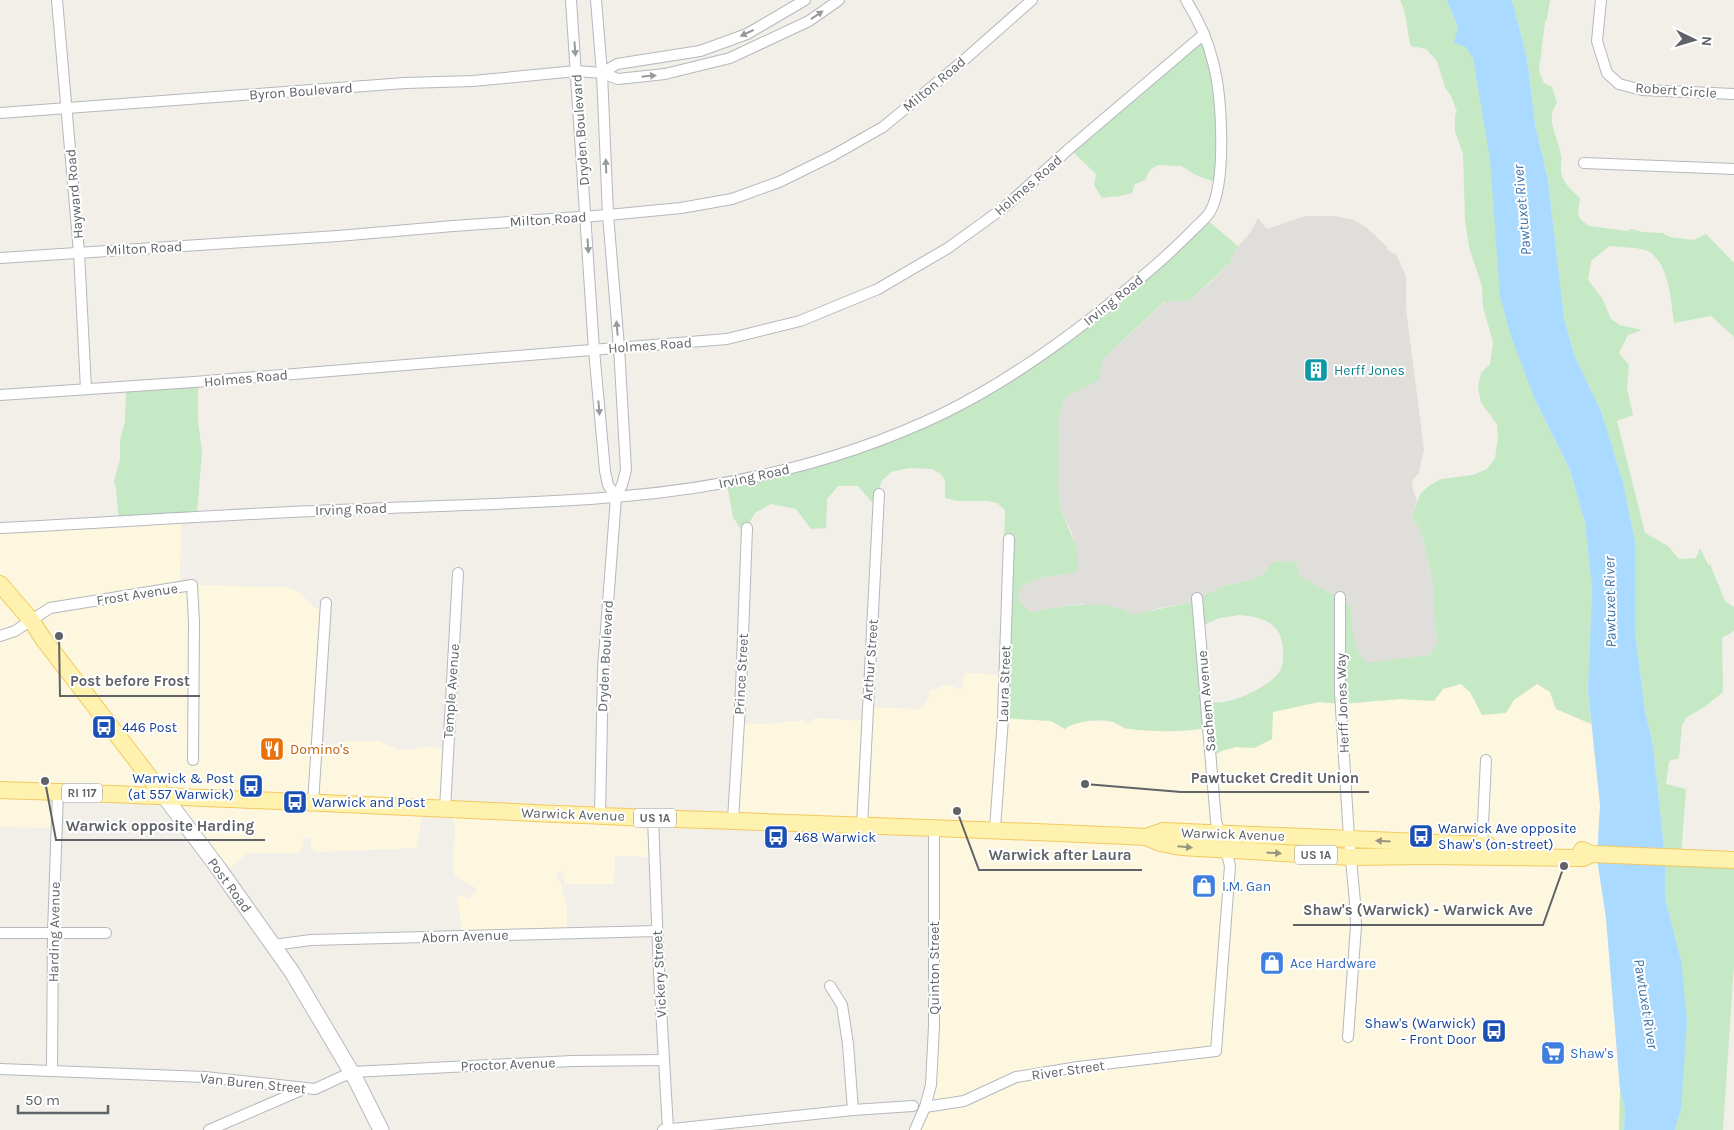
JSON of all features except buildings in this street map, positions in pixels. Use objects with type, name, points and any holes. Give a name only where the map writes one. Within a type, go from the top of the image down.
[{"type":"main road","name":"Post Road","points":[[2,589],[30,620],[164,796],[292,972],[352,1072],[381,1130]]},
{"type":"main road","name":"Warwick Avenue","points":[[0,790],[653,818],[995,829],[1146,837],[1160,843],[1181,847],[1351,857],[1583,858],[1594,854]]},
{"type":"main road","name":"Warwick Avenue","points":[[1146,837],[1163,831],[1348,838],[1427,844],[1583,850],[1594,854]]},
{"type":"main road","points":[[1594,854],[1734,860]]},
{"type":"street","name":"Hayward Road","points":[[57,0],[79,252],[86,389]]},
{"type":"street","name":"Dryden Boulevard","points":[[571,0],[594,350],[605,471],[608,485],[616,497]]},
{"type":"street","name":"Dryden Boulevard","points":[[596,0],[602,73],[608,215],[619,347],[626,470],[616,497],[603,669],[600,815]]},
{"type":"street","name":"Byron Boulevard","points":[[602,73],[617,64],[700,51],[748,34],[804,0]]},
{"type":"street","name":"Byron Boulevard","points":[[0,113],[576,71],[602,73],[618,79],[665,74],[730,58],[809,21],[839,0]]},
{"type":"street","name":"Milton Road","points":[[0,258],[338,236],[586,217],[681,208],[732,198],[779,182],[832,156],[883,127],[964,60],[1032,0]]},
{"type":"street","name":"Irving Road","points":[[0,528],[327,510],[616,497],[712,485],[796,467],[863,447],[944,412],[1025,367],[1094,318],[1168,255],[1209,213],[1219,183],[1222,144],[1214,64],[1204,34],[1186,0]]},
{"type":"street","name":"Robert Circle","points":[[1601,0],[1597,41],[1607,73],[1619,84],[1642,90],[1734,94]]},
{"type":"street","points":[[788,10],[797,27]]},
{"type":"street","name":"Holmes Road","points":[[0,395],[213,381],[728,339],[800,321],[878,290],[948,248],[1006,206],[1070,148],[1204,34]]},
{"type":"street","points":[[1584,163],[1734,170]]},
{"type":"street","name":"Arthur Street","points":[[862,826],[879,494]]},
{"type":"street","name":"Prince Street","points":[[733,820],[747,528]]},
{"type":"street","name":"Laura Street","points":[[995,829],[1003,718],[1009,539]]},
{"type":"street","name":"Temple Avenue","points":[[445,809],[458,573]]},
{"type":"street","name":"Frost Avenue","points":[[30,620],[50,608],[192,585],[194,622],[193,760]]},
{"type":"street","name":"Herff Jones Way","points":[[1340,597],[1340,692],[1348,838],[1356,926],[1348,1037]]},
{"type":"street","name":"Sachem Avenue","points":[[1197,598],[1216,821],[1220,834]]},
{"type":"street","points":[[313,803],[326,603]]},
{"type":"street","points":[[0,636],[15,631],[30,620]]},
{"type":"street","points":[[1482,845],[1486,760]]},
{"type":"street","name":"Harding Avenue","points":[[52,1071],[53,932],[58,792]]},
{"type":"street","name":"Vickery Street","points":[[653,818],[664,1060],[665,1130]]},
{"type":"street","name":"Quinton Street","points":[[915,1130],[931,1084],[934,1026],[934,828]]},
{"type":"street","name":"River Street","points":[[924,1108],[964,1101],[1016,1077],[1216,1051],[1230,866],[1226,850]]},
{"type":"street","name":"Aborn Avenue","points":[[273,945],[312,940],[657,931]]},
{"type":"street","points":[[0,933],[106,933]]},
{"type":"street","points":[[830,986],[842,1005],[848,1044],[853,1110]]},
{"type":"street","name":"Proctor Avenue","points":[[352,1072],[572,1061],[664,1060]]},
{"type":"street","name":"Van Buren Street","points":[[0,1069],[205,1077],[315,1089],[352,1072]]},
{"type":"street","points":[[209,1130],[305,1088]]},
{"type":"street","points":[[665,1130],[853,1110],[914,1106]]},
{"type":"shaded area","points":[[1305,216],[1335,216],[1354,220],[1367,228],[1389,251],[1396,254],[1406,276],[1406,309],[1424,449],[1419,473],[1413,480],[1412,487],[1417,500],[1412,516],[1421,533],[1433,582],[1437,643],[1429,655],[1367,664],[1358,653],[1353,636],[1332,594],[1298,574],[1272,562],[1262,575],[1252,580],[1223,586],[1188,603],[1155,609],[1142,614],[1131,615],[1127,612],[1080,604],[1030,612],[1017,599],[1021,586],[1040,578],[1078,572],[1072,533],[1060,508],[1058,487],[1056,422],[1062,397],[1165,302],[1190,300],[1211,282],[1229,264],[1238,246],[1250,233],[1258,218],[1267,229]]},
{"type":"shaded area","points":[[181,520],[180,585],[286,587],[300,593],[314,607],[325,612],[318,746],[353,741],[378,741],[399,750],[410,750],[426,746],[448,749],[445,807],[423,809],[417,848],[317,852],[311,849],[311,838],[304,838],[300,853],[248,853],[224,873],[165,796],[60,794],[57,828],[0,827],[0,530]]},
{"type":"shaded area","points":[[966,673],[1000,675],[999,718],[1051,721],[1065,729],[1068,726],[1086,721],[1114,722],[1119,726],[1182,732],[1207,728],[1212,755],[1236,747],[1254,748],[1272,739],[1272,712],[1319,702],[1341,704],[1401,699],[1434,701],[1443,689],[1461,684],[1470,692],[1482,715],[1514,700],[1537,684],[1550,692],[1556,709],[1591,724],[1600,805],[1597,859],[1606,918],[1620,1089],[1619,1130],[918,1130],[931,1107],[936,833],[733,820],[736,723],[767,724],[804,720],[809,724],[816,718],[867,721],[869,707],[921,709],[928,700],[930,690],[937,690],[940,686],[948,685],[961,689]]},
{"type":"shaded area","points":[[452,813],[654,819],[654,857],[615,856],[614,884],[565,884],[563,871],[558,872],[556,879],[561,883],[567,908],[567,932],[462,934],[457,894],[468,899],[478,889],[455,877],[453,868],[455,829]]},
{"type":"green space","points":[[1400,0],[1447,0],[1473,58],[1536,402],[1570,470],[1585,523],[1592,588],[1588,690],[1591,724],[1556,709],[1550,692],[1537,684],[1514,700],[1506,713],[1482,715],[1470,692],[1461,684],[1443,689],[1434,701],[1401,699],[1341,704],[1319,702],[1273,712],[1272,739],[1254,748],[1236,747],[1212,756],[1207,728],[1178,731],[1140,730],[1128,729],[1113,722],[1102,720],[1081,722],[1065,729],[1051,721],[999,718],[1005,510],[997,503],[958,501],[945,498],[945,480],[941,474],[932,469],[909,468],[891,472],[881,482],[876,507],[858,486],[838,486],[827,499],[826,528],[811,529],[796,509],[771,504],[755,513],[743,533],[733,517],[727,484],[865,448],[1028,367],[1207,220],[1238,246],[1229,264],[1190,300],[1164,302],[1102,360],[1099,380],[1065,397],[1058,418],[1058,487],[1060,508],[1076,546],[1078,572],[1040,578],[1021,586],[1018,599],[1030,612],[1068,606],[1097,605],[1122,609],[1131,615],[1188,603],[1223,586],[1252,580],[1262,575],[1272,562],[1291,561],[1297,563],[1298,574],[1350,606],[1355,643],[1367,663],[1429,655],[1437,643],[1433,582],[1421,533],[1412,516],[1420,494],[1429,486],[1441,479],[1473,475],[1487,469],[1495,458],[1498,437],[1497,424],[1481,403],[1478,387],[1481,373],[1490,364],[1493,342],[1483,307],[1482,286],[1469,247],[1465,219],[1463,154],[1455,131],[1455,114],[1457,112],[1452,98],[1445,87],[1437,61],[1426,49],[1411,46],[1403,6]],"holes":[[[1240,615],[1265,620],[1280,635],[1283,652],[1280,671],[1262,687],[1246,695],[1223,702],[1208,702],[1202,626],[1219,618]]]},
{"type":"green space","points":[[1512,0],[1550,0],[1545,22],[1539,71],[1544,83],[1552,87],[1557,103],[1553,109],[1552,122],[1560,149],[1561,174],[1567,185],[1580,198],[1578,212],[1580,219],[1589,226],[1663,233],[1670,237],[1694,240],[1706,234],[1734,263],[1734,337],[1711,316],[1674,323],[1665,273],[1655,257],[1648,251],[1609,246],[1591,261],[1588,280],[1602,298],[1611,319],[1620,325],[1642,330],[1628,335],[1619,353],[1629,365],[1627,388],[1633,415],[1617,421],[1645,533],[1668,546],[1679,559],[1696,558],[1700,548],[1709,566],[1710,564],[1725,601],[1734,607],[1734,631],[1722,638],[1723,692],[1706,706],[1687,717],[1682,725],[1679,758],[1669,761],[1666,784],[1686,789],[1681,857],[1734,861],[1734,964],[1723,1130],[1675,1130],[1681,1109],[1681,960],[1665,898],[1665,857],[1653,745],[1645,711],[1635,631],[1635,541],[1623,482],[1601,411],[1574,355],[1564,319],[1548,180],[1535,124],[1527,58]]},
{"type":"green space","points":[[1204,37],[1220,104],[1215,182],[1198,176],[1181,166],[1158,165],[1150,170],[1145,180],[1135,184],[1132,193],[1102,198],[1094,185],[1096,174],[1070,149]]},
{"type":"green space","points":[[198,383],[198,421],[202,452],[197,514],[119,522],[114,481],[120,460],[120,440],[125,421],[126,389]]},
{"type":"green space","points":[[1620,1089],[1625,1108],[1624,1130],[1619,1130]]},
{"type":"water","name":"Pawtuxet River","points":[[1447,0],[1512,0],[1527,58],[1535,124],[1548,180],[1564,318],[1574,355],[1601,411],[1623,482],[1635,541],[1635,631],[1645,711],[1653,745],[1665,857],[1665,898],[1681,960],[1687,1021],[1681,1109],[1675,1130],[1624,1130],[1625,1108],[1620,1089],[1606,918],[1597,859],[1600,805],[1588,690],[1592,588],[1585,523],[1570,470],[1536,402],[1511,336],[1500,296],[1490,159],[1473,58],[1466,47],[1454,43],[1458,28]]},
{"type":"place","name":"Herff Jones","points":[[1316,370]]},
{"type":"place","name":"Post before Frost","points":[[59,636]]},
{"type":"place","name":"446 Post","points":[[104,727]]},
{"type":"place","name":"Domino's","points":[[272,749]]},
{"type":"place","name":"Warwick opposite Harding","points":[[45,781]]},
{"type":"place","name":"Pawtucket Credit Union","points":[[1085,784]]},
{"type":"place","name":"Warwick & Post (at 557 Warwick)","points":[[251,786]]},
{"type":"place","name":"Warwick and Post","points":[[295,802]]},
{"type":"place","name":"Warwick after Laura","points":[[957,811]]},
{"type":"place","name":"Warwick Ave opposite Shaw's (on-street)","points":[[1421,836]]},
{"type":"place","name":"468 Warwick","points":[[776,837]]},
{"type":"place","name":"Shaw's (Warwick) - Warwick Ave","points":[[1564,866]]},
{"type":"place","name":"I.M. Gan","points":[[1204,886]]},
{"type":"place","name":"Ace Hardware","points":[[1272,963]]},
{"type":"place","name":"Shaw's (Warwick) - Front Door","points":[[1494,1031]]},
{"type":"place","name":"Shaw's","points":[[1553,1053]]}]
